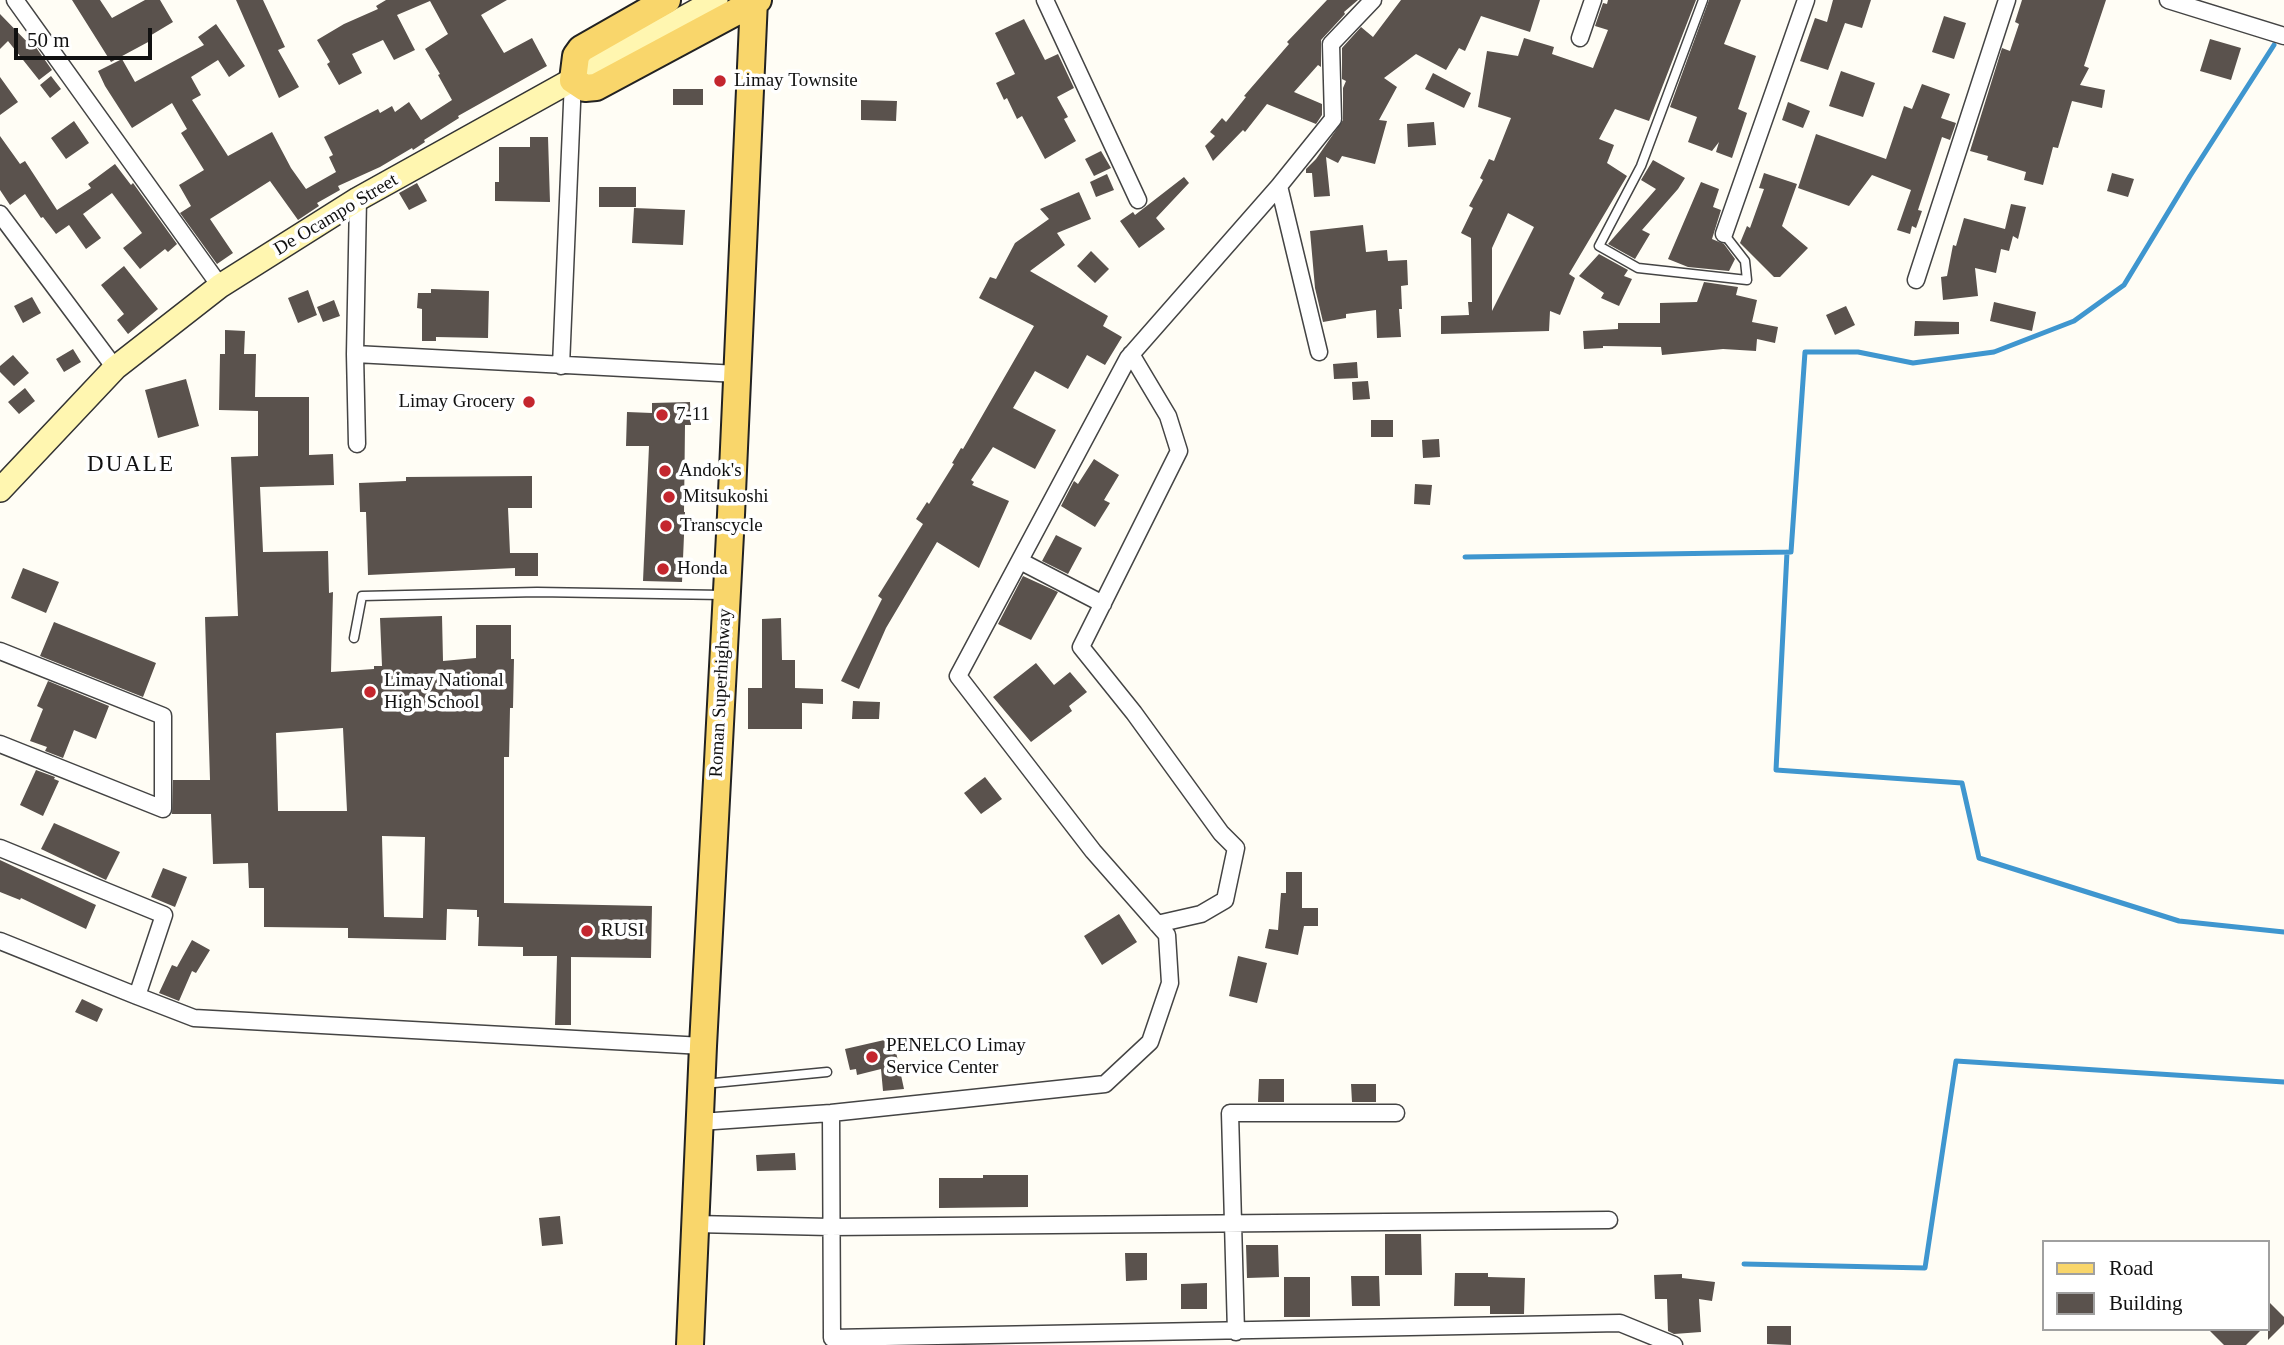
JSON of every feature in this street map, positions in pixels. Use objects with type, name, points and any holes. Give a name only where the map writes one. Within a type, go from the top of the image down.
[{"type":"main road","points":[[667,0],[582,49],[576,56],[579,76],[585,88],[596,87],[756,1]]},
{"type":"main road","name":"Roman Superhighway","points":[[690,1345],[756,1]]},
{"type":"street","points":[[15,0],[220,286]]},
{"type":"street","name":"De Ocampo Street","points":[[0,490],[115,368],[220,286],[358,199],[716,0]]},
{"type":"street","points":[[1045,0],[1138,200]]},
{"type":"street","points":[[700,1122],[831,1113],[1105,1084],[1150,1042],[1170,983],[1167,935],[1093,851],[958,676],[1131,354],[1279,186],[1333,119],[1331,44],[1373,0]]},
{"type":"street","points":[[1580,38],[1593,0]]},
{"type":"street","points":[[1724,234],[1806,0]]},
{"type":"street","points":[[1916,280],[2007,0]]},
{"type":"street","points":[[2168,0],[2199,5],[2282,31]]},
{"type":"street","points":[[561,366],[579,76]]},
{"type":"street","points":[[1279,186],[1319,352]]},
{"type":"street","points":[[357,444],[355,354],[358,199]]},
{"type":"street","points":[[0,214],[115,368]]},
{"type":"street","points":[[355,354],[738,374]]},
{"type":"street","points":[[1131,354],[1168,416],[1179,451],[1081,647],[1134,713],[1221,833],[1236,848],[1225,900],[1201,914],[1157,924]]},
{"type":"street","points":[[1020,561],[1103,604]]},
{"type":"street","points":[[0,652],[163,716],[163,809],[0,744]]},
{"type":"street","points":[[0,848],[164,915],[137,996]]},
{"type":"street","points":[[0,941],[194,1018],[703,1046]]},
{"type":"street","points":[[831,1113],[832,1338],[1620,1323],[1674,1345]]},
{"type":"street","points":[[1236,1332],[1230,1113],[1395,1113]]},
{"type":"street","points":[[695,1224],[830,1227],[1609,1220]]},
{"type":"lane","points":[[1703,0],[1641,166],[1599,246],[1637,268],[1747,280],[1745,261],[1724,234]]},
{"type":"lane","points":[[354,638],[362,596],[537,593],[726,596]]},
{"type":"lane","points":[[701,1084],[827,1072]]},
{"type":"building","points":[[72,0],[100,0],[112,18],[145,0],[160,0],[173,22],[148,37],[150,41],[111,62]]},
{"type":"building","points":[[236,0],[263,0],[285,47],[278,50],[299,87],[279,98]]},
{"type":"building","points":[[386,0],[507,0],[481,15],[504,53],[532,38],[547,66],[458,116],[459,118],[413,150],[412,148],[380,167],[338,186],[340,190],[317,203],[319,206],[298,220],[270,181],[210,219],[233,253],[217,264],[180,213],[191,206],[179,185],[204,170],[181,133],[187,129],[172,103],[132,128],[98,71],[122,59],[135,82],[204,45],[198,37],[216,24],[245,66],[229,77],[218,60],[191,77],[201,95],[192,100],[228,156],[272,132],[291,168],[306,189],[336,172],[329,157],[333,155],[324,137],[378,109],[380,113],[392,106],[395,112],[409,102],[421,120],[452,100],[425,49],[448,34],[430,1],[397,15],[415,50],[394,60],[383,40],[352,54],[362,73],[339,85],[317,40],[378,9],[376,6]]},
{"type":"building","points":[[1327,0],[1358,0],[1344,12],[1321,40],[1321,67],[1318,65],[1294,92],[1322,104],[1322,115],[1316,124],[1267,104],[1245,132],[1243,130],[1213,161],[1205,146],[1215,136],[1210,132],[1222,118],[1226,122],[1246,97],[1244,96],[1289,44],[1287,42]]},
{"type":"building","points":[[1401,0],[1540,0],[1530,32],[1481,16],[1465,51],[1459,48],[1446,70],[1416,54],[1384,78],[1397,87],[1379,120],[1387,121],[1375,164],[1342,156],[1338,163],[1326,157],[1330,196],[1314,197],[1312,173],[1306,173],[1306,169],[1343,120],[1343,88],[1346,81],[1342,79],[1342,48],[1361,27],[1373,37]]},
{"type":"building","points":[[1608,0],[1696,0],[1649,121],[1615,109],[1599,139],[1614,145],[1607,163],[1627,176],[1569,274],[1575,278],[1560,315],[1550,311],[1549,331],[1441,334],[1441,316],[1469,315],[1468,302],[1472,302],[1471,238],[1461,233],[1473,208],[1469,206],[1483,180],[1480,178],[1489,159],[1494,161],[1511,118],[1478,107],[1487,51],[1518,56],[1524,38],[1554,47],[1552,54],[1593,68],[1608,30],[1595,26],[1603,3],[1607,4]],"holes":[[[1508,213],[1534,227],[1492,311],[1492,248]]]},
{"type":"building","points":[[1709,0],[1741,0],[1724,44],[1756,56],[1738,109],[1747,113],[1732,158],[1716,152],[1719,142],[1712,151],[1688,142],[1697,117],[1670,107]]},
{"type":"building","points":[[1833,0],[1871,0],[1862,28],[1845,23],[1828,70],[1800,61],[1815,18],[1827,22]]},
{"type":"building","points":[[2022,0],[2106,0],[2084,66],[2089,68],[2080,85],[2105,90],[2102,108],[2072,101],[2058,148],[2053,147],[2043,185],[2024,180],[2026,172],[1987,160],[1988,156],[1970,151],[2002,48],[2010,51],[2019,24],[2015,22]]},
{"type":"building","points":[[0,14],[33,48],[35,46],[52,70],[39,80],[8,41],[0,49]]},
{"type":"building","points":[[1944,16],[1966,23],[1954,59],[1932,52]]},
{"type":"building","points":[[1024,19],[1045,60],[1058,54],[1074,88],[1057,97],[1068,117],[1064,119],[1076,141],[1045,159],[1022,116],[1017,119],[996,83],[1015,74],[995,33]]},
{"type":"building","points":[[2210,39],[2241,48],[2231,80],[2200,71]]},
{"type":"building","points":[[1841,71],[1875,83],[1863,117],[1829,106]]},
{"type":"building","points":[[1433,73],[1471,93],[1464,108],[1425,89]]},
{"type":"building","points":[[51,76],[61,89],[50,98],[40,85]]},
{"type":"building","points":[[0,77],[18,102],[0,115]]},
{"type":"building","points":[[1922,84],[1950,94],[1941,118],[1956,123],[1950,140],[1942,137],[1918,210],[1922,211],[1916,228],[1912,226],[1910,234],[1897,230],[1911,190],[1872,175],[1849,206],[1798,188],[1816,134],[1886,159],[1904,106],[1912,109]]},
{"type":"building","points":[[673,89],[703,89],[703,105],[673,105]]},
{"type":"building","points":[[861,100],[897,101],[896,121],[861,120]]},
{"type":"building","points":[[1788,102],[1810,111],[1803,128],[1782,120]]},
{"type":"building","points":[[74,121],[89,143],[66,159],[51,138]]},
{"type":"building","points":[[1434,122],[1436,145],[1408,147],[1407,124]]},
{"type":"building","points":[[0,136],[20,164],[25,161],[57,210],[91,188],[88,184],[115,164],[131,185],[133,183],[177,244],[168,252],[165,249],[140,269],[123,248],[142,233],[112,193],[83,214],[101,238],[86,249],[69,225],[56,234],[25,194],[10,205],[0,190]]},
{"type":"building","points":[[530,137],[548,137],[550,202],[495,201],[495,182],[499,182],[499,147],[530,147]]},
{"type":"building","points":[[1101,151],[1111,168],[1094,176],[1085,159]]},
{"type":"building","points":[[1653,160],[1685,178],[1642,230],[1650,234],[1635,259],[1608,244],[1656,189],[1641,180]]},
{"type":"building","points":[[1764,173],[1797,184],[1782,226],[1808,248],[1780,277],[1774,277],[1740,243],[1747,226],[1750,228],[1764,189],[1759,188]]},
{"type":"building","points":[[2112,173],[2134,179],[2128,197],[2107,191]]},
{"type":"building","points":[[1107,174],[1114,190],[1096,197],[1090,182]]},
{"type":"building","points":[[1184,177],[1189,183],[1156,218],[1165,229],[1139,248],[1120,221],[1133,212],[1135,215]]},
{"type":"building","points":[[1701,182],[1719,189],[1713,207],[1721,210],[1712,239],[1724,244],[1735,259],[1729,271],[1688,267],[1668,259]]},
{"type":"building","points":[[417,183],[427,201],[409,210],[399,193]]},
{"type":"building","points":[[599,187],[636,187],[636,207],[599,207]]},
{"type":"building","points":[[1079,192],[1091,219],[1057,233],[1065,245],[1030,271],[1108,316],[1103,326],[1122,337],[1105,365],[1087,355],[1068,389],[1035,371],[1013,408],[1056,430],[1035,469],[993,447],[971,480],[974,482],[972,485],[1009,501],[979,568],[937,542],[886,628],[859,689],[841,681],[882,599],[878,596],[923,524],[916,519],[927,502],[929,504],[954,464],[952,463],[961,448],[963,449],[1034,326],[979,298],[990,277],[996,279],[1015,243],[1049,219],[1040,209]]},
{"type":"building","points":[[2011,204],[2026,207],[2018,239],[2013,236],[2009,251],[2001,249],[1996,273],[1975,268],[1978,296],[1943,300],[1941,277],[1947,276],[1953,245],[1956,246],[1964,218],[2005,229]]},
{"type":"building","points":[[634,208],[685,210],[683,245],[632,243]]},
{"type":"building","points":[[1363,225],[1366,252],[1387,250],[1388,261],[1407,260],[1408,285],[1401,286],[1402,309],[1399,309],[1401,337],[1377,338],[1376,310],[1346,314],[1346,318],[1323,322],[1315,288],[1310,231]]},
{"type":"building","points":[[1091,251],[1109,269],[1095,283],[1077,266]]},
{"type":"building","points":[[1599,254],[1628,270],[1624,276],[1632,279],[1619,306],[1601,298],[1604,293],[1579,276]]},
{"type":"building","points":[[124,266],[158,309],[128,334],[117,320],[124,314],[101,285]]},
{"type":"building","points":[[1704,282],[1738,287],[1736,295],[1757,300],[1752,322],[1778,327],[1775,343],[1757,339],[1756,351],[1723,349],[1662,355],[1661,347],[1603,346],[1584,349],[1583,331],[1618,329],[1618,323],[1660,323],[1660,303],[1697,302]]},
{"type":"building","points":[[431,289],[489,291],[488,338],[436,337],[436,341],[422,341],[422,309],[417,308],[418,293],[431,293]]},
{"type":"building","points":[[308,290],[317,315],[298,323],[288,298]]},
{"type":"building","points":[[32,297],[41,313],[23,323],[14,306]]},
{"type":"building","points":[[334,300],[340,316],[323,322],[317,307]]},
{"type":"building","points":[[1994,302],[2036,312],[2032,331],[1990,321]]},
{"type":"building","points":[[1846,306],[1855,325],[1835,335],[1826,315]]},
{"type":"building","points":[[1915,321],[1959,322],[1959,334],[1914,336]]},
{"type":"building","points":[[225,330],[245,331],[244,354],[256,354],[255,397],[309,397],[309,455],[333,454],[334,485],[260,487],[263,552],[328,551],[329,593],[333,592],[331,672],[382,666],[380,618],[442,616],[443,661],[476,658],[476,625],[511,625],[511,659],[514,659],[513,708],[510,708],[509,757],[504,757],[504,903],[652,906],[651,958],[571,957],[571,1025],[555,1025],[557,956],[523,956],[523,947],[478,946],[477,910],[447,909],[446,940],[348,938],[348,928],[264,927],[264,888],[249,888],[248,863],[213,864],[211,814],[172,814],[173,780],[210,780],[205,617],[238,616],[231,457],[258,456],[258,411],[219,410],[220,354],[225,354]],"holes":[[[343,728],[347,811],[278,811],[276,733]],[[382,836],[425,837],[423,918],[384,917]]]},
{"type":"building","points":[[73,349],[81,362],[64,372],[56,359]]},
{"type":"building","points":[[13,355],[29,373],[14,386],[0,372],[0,366]]},
{"type":"building","points":[[1357,362],[1358,378],[1334,379],[1333,364]]},
{"type":"building","points":[[186,379],[199,426],[158,438],[145,390]]},
{"type":"building","points":[[1368,381],[1370,399],[1353,400],[1352,382]]},
{"type":"building","points":[[25,388],[35,401],[19,414],[8,402]]},
{"type":"building","points":[[690,402],[691,425],[685,425],[682,582],[643,581],[649,446],[626,446],[627,412],[652,413],[652,403]]},
{"type":"building","points":[[1371,420],[1393,420],[1393,437],[1371,437]]},
{"type":"building","points":[[1439,439],[1440,457],[1423,458],[1422,440]]},
{"type":"building","points":[[1094,459],[1119,475],[1104,500],[1110,503],[1095,527],[1061,506],[1074,481],[1078,484]]},
{"type":"building","points":[[532,476],[532,508],[508,508],[510,553],[538,553],[538,576],[515,576],[515,568],[368,575],[366,512],[360,512],[359,483],[406,481],[406,477]]},
{"type":"building","points":[[1415,484],[1432,485],[1430,505],[1414,504]]},
{"type":"building","points":[[1056,535],[1082,548],[1068,574],[1042,561]]},
{"type":"building","points":[[23,568],[59,582],[46,613],[11,598]]},
{"type":"building","points":[[1023,576],[1058,592],[1031,640],[998,624]]},
{"type":"building","points":[[781,618],[782,660],[795,660],[795,688],[823,689],[823,704],[802,703],[802,729],[748,729],[748,688],[762,688],[762,619]]},
{"type":"building","points":[[54,622],[156,663],[143,697],[40,656]]},
{"type":"building","points":[[1036,663],[1054,685],[1070,672],[1087,692],[1069,706],[1072,711],[1031,742],[993,697]]},
{"type":"building","points":[[48,681],[109,706],[96,739],[74,730],[63,758],[45,751],[47,747],[30,741],[43,709],[37,706]]},
{"type":"building","points":[[853,701],[880,702],[879,719],[852,719]]},
{"type":"building","points":[[36,770],[59,781],[43,816],[20,805]]},
{"type":"building","points":[[985,777],[1002,799],[981,814],[964,793]]},
{"type":"building","points":[[54,823],[120,852],[106,880],[41,849]]},
{"type":"building","points":[[0,860],[96,905],[86,929],[21,898],[20,900],[0,892]]},
{"type":"building","points":[[163,868],[187,877],[175,907],[151,897]]},
{"type":"building","points":[[1286,872],[1302,872],[1302,908],[1318,908],[1318,926],[1304,926],[1298,955],[1265,948],[1269,929],[1278,930],[1281,893],[1286,893]]},
{"type":"building","points":[[1119,914],[1137,942],[1102,965],[1084,936]]},
{"type":"building","points":[[192,940],[210,950],[196,973],[192,971],[179,1001],[159,993],[172,965],[177,967]]},
{"type":"building","points":[[1238,956],[1267,963],[1257,1003],[1229,996]]},
{"type":"building","points":[[82,999],[103,1009],[97,1022],[75,1012]]},
{"type":"building","name":"PENELCO Limay Service Center","points":[[893,1038],[904,1089],[883,1091],[881,1069],[857,1075],[856,1069],[850,1070],[845,1049]]},
{"type":"building","points":[[1259,1079],[1284,1079],[1284,1102],[1258,1102]]},
{"type":"building","points":[[1351,1084],[1376,1084],[1376,1102],[1352,1102]]},
{"type":"building","points":[[795,1153],[796,1170],[757,1171],[756,1155]]},
{"type":"building","points":[[983,1175],[1028,1175],[1028,1207],[939,1208],[939,1178],[983,1178]]},
{"type":"building","points":[[560,1216],[563,1244],[542,1246],[539,1218]]},
{"type":"building","points":[[1385,1234],[1421,1234],[1422,1275],[1385,1275]]},
{"type":"building","points":[[1246,1245],[1278,1245],[1279,1277],[1247,1278]]},
{"type":"building","points":[[1125,1253],[1147,1253],[1147,1280],[1126,1281]]},
{"type":"building","points":[[1455,1273],[1488,1273],[1488,1277],[1525,1278],[1524,1314],[1490,1314],[1490,1306],[1454,1306]]},
{"type":"building","points":[[1682,1274],[1682,1278],[1715,1282],[1712,1301],[1699,1299],[1701,1332],[1674,1334],[1668,1331],[1667,1299],[1655,1299],[1654,1275]]},
{"type":"building","points":[[1351,1276],[1379,1276],[1380,1306],[1352,1306]]},
{"type":"building","points":[[1284,1277],[1310,1277],[1310,1317],[1284,1317]]},
{"type":"building","points":[[1207,1283],[1207,1309],[1181,1309],[1181,1284]]},
{"type":"building","points":[[2270,1303],[2284,1317],[2284,1324],[2268,1340]]},
{"type":"building","points":[[1767,1326],[1791,1326],[1791,1345],[1767,1344]]},
{"type":"building","points":[[2210,1331],[2260,1331],[2246,1345],[2224,1345]]},
{"type":"waterway","points":[[1465,557],[1791,552],[1805,352],[1858,352],[1913,363],[1994,352],[2074,321],[2124,285],[2274,45]]},
{"type":"waterway","points":[[1787,552],[1776,770],[1962,783],[1979,858],[2179,921],[2284,932]]},
{"type":"waterway","points":[[1744,1264],[1925,1268],[1956,1061],[2284,1082]]},
{"type":"place","name":"Limay Townsite","points":[[720,81]]},
{"type":"place","name":"Limay Grocery","points":[[529,402]]},
{"type":"place","name":"7-11","points":[[662,415]]},
{"type":"place","name":"Andok's","points":[[665,471]]},
{"type":"place","name":"Mitsukoshi","points":[[669,497]]},
{"type":"place","name":"Transcycle","points":[[666,526]]},
{"type":"place","name":"Honda","points":[[663,569]]},
{"type":"place","name":"Limay National High School","points":[[370,692]]},
{"type":"place","name":"RUSI","points":[[587,931]]},
{"type":"place","name":"PENELCO Limay Service Center","points":[[872,1057]]},
{"type":"district","name":"DUALE","points":[[131,465]]}]
